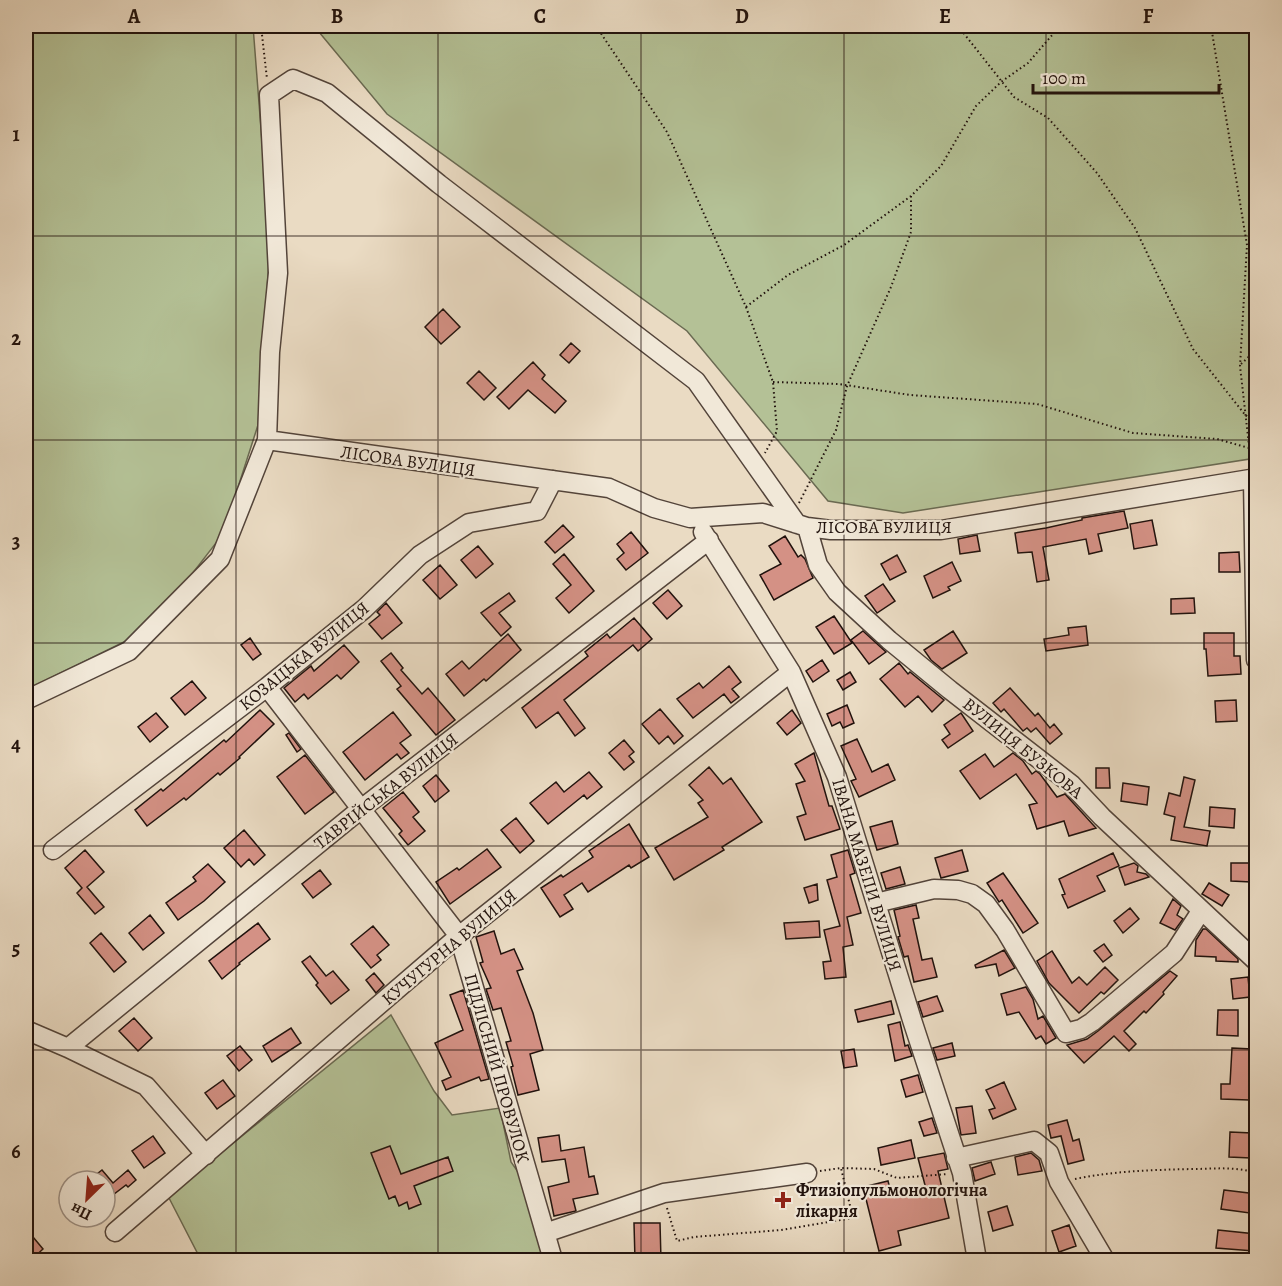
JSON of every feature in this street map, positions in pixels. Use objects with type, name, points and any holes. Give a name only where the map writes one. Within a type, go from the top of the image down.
[{"type":"street","name":"ВУЛИЦЯ БУЗКОВА","points":[[269,95],[293,79],[327,93],[439,184],[696,381],[799,523],[818,565],[837,592],[950,690],[1071,784],[1102,817],[1257,961]]},
{"type":"street","points":[[26,700],[129,651],[220,559],[267,441],[270,352],[278,273],[269,95]]},
{"type":"street","name":"ЛІСОВА ВУЛИЦЯ","points":[[267,441],[609,488],[654,508],[690,518],[764,513],[831,530],[942,530],[1255,478]]},
{"type":"street","points":[[1255,478],[1257,660]]},
{"type":"street","name":"КОЗАЦЬКА ВУЛИЦЯ","points":[[53,850],[267,687],[364,609],[420,555],[469,523],[537,511],[553,480]]},
{"type":"street","name":"ІВАНА МАЗЕПИ ВУЛИЦЯ","points":[[690,518],[709,540],[791,672],[837,777],[959,1165],[977,1260]]},
{"type":"street","name":"ТАВРІЙСЬКА ВУЛИЦЯ","points":[[68,1048],[361,809],[709,540]]},
{"type":"street","name":"КУЧУГУРНА ВУЛИЦЯ","points":[[115,1232],[459,936],[791,672]]},
{"type":"street","name":"ПІДЛІСНИЙ ПРОВУЛОК","points":[[267,687],[459,936],[553,1260]]},
{"type":"street","points":[[876,903],[934,889],[957,890],[972,894],[986,904],[1005,930],[1066,1033],[1081,1029],[1092,1022],[1174,953],[1201,911]]},
{"type":"street","points":[[26,1030],[146,1086],[206,1155]]},
{"type":"street","points":[[959,1165],[1034,1141],[1049,1153],[1059,1182],[1105,1260]]},
{"type":"street","points":[[545,1233],[664,1193],[807,1173]]},
{"type":"path","points":[[596,26],[667,132],[746,307],[773,382],[777,431],[757,467]]},
{"type":"path","points":[[958,26],[1014,97],[1048,118],[1098,173],[1135,228],[1193,349],[1246,416]]},
{"type":"path","points":[[746,307],[788,274],[843,245],[911,196],[941,166],[976,106],[1001,82],[1028,63],[1060,26]]},
{"type":"path","points":[[1211,26],[1247,245],[1240,366],[1249,448],[1255,478]]},
{"type":"path","points":[[262,27],[269,95]]},
{"type":"path","points":[[799,523],[836,430],[848,386],[891,287],[910,232],[911,196]]},
{"type":"path","points":[[1240,366],[1257,350]]},
{"type":"path","points":[[773,382],[848,386],[910,395],[1037,404],[1133,433],[1217,439],[1249,448]]},
{"type":"path","points":[[1246,416],[1257,403]]},
{"type":"path","points":[[807,1173],[842,1168],[874,1169],[897,1178],[959,1165]]},
{"type":"path","points":[[664,1193],[676,1242],[694,1237],[781,1230],[853,1218],[842,1168]]},
{"type":"path","points":[[1059,1182],[1110,1172],[1242,1168],[1257,1173]]},
{"type":"green space","points":[[26,26],[253,26],[270,245],[258,425],[223,534],[168,605],[128,640],[26,690]]},
{"type":"green space","points":[[314,26],[1256,26],[1256,458],[903,513],[828,501],[687,331],[387,114]]},
{"type":"green space","points":[[391,1015],[434,1091],[452,1115],[500,1108],[511,1162],[551,1219],[562,1260],[201,1260],[168,1196]]},
{"type":"building","points":[[443,309],[460,327],[441,344],[425,327]]},
{"type":"building","points":[[571,343],[580,351],[569,363],[560,355]]},
{"type":"building","points":[[533,362],[545,375],[542,379],[566,401],[555,413],[528,390],[509,409],[497,397]]},
{"type":"building","points":[[479,371],[496,388],[484,400],[467,383]]},
{"type":"building","points":[[1124,511],[1128,528],[1098,534],[1102,551],[1089,554],[1086,539],[1043,547],[1049,580],[1037,582],[1032,552],[1018,553],[1015,533]]},
{"type":"building","points":[[1152,520],[1157,545],[1134,549],[1130,524]]},
{"type":"building","points":[[563,525],[574,537],[555,553],[545,542]]},
{"type":"building","points":[[631,532],[648,553],[626,570],[617,559],[624,553],[617,544]]},
{"type":"building","points":[[977,535],[980,551],[960,554],[958,539]]},
{"type":"building","points":[[785,536],[798,557],[801,555],[805,559],[813,578],[774,600],[760,575],[781,564],[769,546]]},
{"type":"building","points":[[478,546],[493,564],[476,578],[461,560]]},
{"type":"building","points":[[1239,552],[1240,572],[1219,572],[1219,553]]},
{"type":"building","points":[[564,554],[594,591],[569,613],[556,598],[571,585],[553,564]]},
{"type":"building","points":[[897,555],[906,572],[890,580],[881,564]]},
{"type":"building","points":[[952,562],[961,581],[948,587],[950,590],[933,598],[924,576]]},
{"type":"building","points":[[440,565],[457,585],[440,599],[423,580]]},
{"type":"building","points":[[883,584],[895,601],[877,613],[865,596]]},
{"type":"building","points":[[668,590],[682,606],[667,619],[653,603]]},
{"type":"building","points":[[509,593],[515,601],[499,613],[511,627],[501,636],[481,613]]},
{"type":"building","points":[[1194,598],[1195,613],[1171,614],[1171,599]]},
{"type":"building","points":[[386,603],[402,623],[382,639],[369,624],[380,615],[377,612]]},
{"type":"building","points":[[834,616],[852,643],[834,654],[816,627]]},
{"type":"building","points":[[634,618],[652,639],[638,651],[633,645],[564,700],[585,728],[575,736],[558,712],[536,728],[522,708],[588,656],[585,652],[607,634],[610,638]]},
{"type":"building","points":[[1086,626],[1088,645],[1046,651],[1044,639],[1069,635],[1068,628]]},
{"type":"building","points":[[863,631],[886,652],[869,664],[851,640]]},
{"type":"building","points":[[953,631],[967,653],[942,669],[924,650]]},
{"type":"building","points":[[1204,633],[1234,633],[1234,656],[1240,656],[1241,674],[1208,676]]},
{"type":"building","points":[[508,634],[521,650],[486,681],[484,679],[464,696],[446,674],[462,661],[469,669]]},
{"type":"building","points":[[250,638],[261,654],[253,660],[241,645]]},
{"type":"building","points":[[344,645],[359,662],[341,679],[337,675],[308,699],[304,694],[295,702],[284,688],[311,666],[314,671]]},
{"type":"building","points":[[391,653],[403,668],[401,670],[422,694],[428,688],[455,720],[436,735],[397,689],[401,686],[381,661]]},
{"type":"building","points":[[822,660],[829,671],[813,682],[806,671]]},
{"type":"building","points":[[899,663],[908,674],[910,672],[944,700],[932,712],[918,696],[905,707],[880,679]]},
{"type":"building","points":[[729,666],[741,682],[732,689],[739,697],[731,703],[724,694],[693,718],[677,699],[699,683],[703,688]]},
{"type":"building","points":[[850,672],[856,682],[843,690],[837,680]]},
{"type":"building","points":[[192,681],[206,698],[185,715],[171,698]]},
{"type":"building","points":[[1010,688],[1035,716],[1038,713],[1050,728],[1054,724],[1062,734],[1050,744],[1036,728],[1031,732],[1027,728],[1023,731],[1004,709],[1001,712],[993,703]]},
{"type":"building","points":[[1236,700],[1237,721],[1216,722],[1215,701]]},
{"type":"building","points":[[847,705],[854,723],[843,728],[840,722],[832,726],[827,714]]},
{"type":"building","points":[[660,709],[683,736],[674,744],[668,736],[659,744],[642,724]]},
{"type":"building","points":[[260,710],[274,724],[220,775],[218,773],[186,800],[184,798],[147,826],[135,810],[161,789],[163,791],[224,740],[226,742]]},
{"type":"building","points":[[792,710],[801,723],[787,735],[777,723]]},
{"type":"building","points":[[393,712],[411,735],[400,743],[409,753],[401,759],[397,754],[365,780],[343,752]]},
{"type":"building","points":[[156,713],[168,727],[150,742],[138,727]]},
{"type":"building","points":[[961,713],[973,731],[948,748],[942,740],[950,734],[944,725]]},
{"type":"building","points":[[289,733],[301,749],[297,752],[286,735]]},
{"type":"building","points":[[857,739],[872,772],[888,764],[895,780],[859,797],[851,781],[856,779],[841,746]]},
{"type":"building","points":[[624,740],[634,752],[629,756],[634,762],[624,770],[609,753]]},
{"type":"building","points":[[814,753],[829,806],[832,806],[840,829],[805,840],[797,817],[806,814],[796,784],[805,781],[795,764]]},
{"type":"building","points":[[1013,753],[1023,761],[1032,774],[1036,771],[1040,774],[1057,797],[1065,794],[1096,828],[1069,836],[1064,821],[1037,829],[1029,805],[1037,803],[1016,774],[980,799],[960,771],[985,754],[994,767]]},
{"type":"building","points":[[305,755],[334,792],[305,814],[277,777]]},
{"type":"building","points":[[709,767],[723,784],[731,778],[762,822],[722,847],[724,850],[674,880],[655,848],[708,817],[698,803],[703,800],[689,785]]},
{"type":"building","points":[[1096,768],[1109,768],[1110,788],[1096,788]]},
{"type":"building","points":[[589,772],[602,787],[587,799],[584,795],[548,824],[530,803],[556,782],[564,792]]},
{"type":"building","points":[[436,775],[449,791],[435,802],[423,786]]},
{"type":"building","points":[[1184,777],[1195,780],[1184,827],[1210,831],[1207,846],[1171,840],[1175,817],[1164,814],[1169,793],[1180,796]]},
{"type":"building","points":[[1123,783],[1149,787],[1147,805],[1121,801]]},
{"type":"building","points":[[403,792],[419,812],[413,817],[425,831],[408,845],[399,834],[402,831],[383,808]]},
{"type":"building","points":[[1210,807],[1235,809],[1234,828],[1209,826]]},
{"type":"building","points":[[516,818],[534,841],[520,853],[501,830]]},
{"type":"building","points":[[892,821],[898,844],[877,850],[870,827]]},
{"type":"building","points":[[629,824],[649,857],[631,868],[629,865],[588,892],[582,883],[564,895],[573,909],[560,917],[541,888],[561,875],[563,877],[593,857],[589,851]]},
{"type":"building","points":[[244,830],[265,855],[254,865],[249,859],[241,867],[224,848]]},
{"type":"building","points":[[487,849],[501,867],[450,904],[436,882],[457,868],[459,870]]},
{"type":"building","points":[[85,850],[104,872],[87,887],[104,907],[95,914],[77,893],[82,888],[65,868]]},
{"type":"building","points":[[848,850],[855,873],[850,875],[861,913],[847,917],[853,945],[843,947],[846,977],[825,979],[823,962],[831,961],[824,930],[840,926],[827,880],[837,877],[831,855]]},
{"type":"building","points":[[962,850],[968,871],[941,878],[935,858]]},
{"type":"building","points":[[1113,853],[1119,866],[1097,876],[1105,891],[1068,908],[1062,895],[1065,894],[1059,879]]},
{"type":"building","points":[[1134,863],[1138,866],[1137,872],[1149,877],[1125,885],[1119,868]]},
{"type":"building","points":[[1231,863],[1251,863],[1251,882],[1231,881]]},
{"type":"building","points":[[208,864],[225,882],[178,920],[166,903],[196,881],[193,877]]},
{"type":"building","points":[[900,867],[905,884],[886,889],[881,873]]},
{"type":"building","points":[[320,870],[331,884],[313,898],[302,884]]},
{"type":"building","points":[[1003,873],[1038,923],[1023,933],[1002,900],[999,902],[987,883]]},
{"type":"building","points":[[1209,883],[1229,895],[1222,906],[1202,894]]},
{"type":"building","points":[[817,884],[818,900],[809,903],[804,888]]},
{"type":"building","points":[[1173,899],[1181,906],[1177,915],[1183,919],[1175,930],[1160,923]]},
{"type":"building","points":[[916,905],[919,918],[913,919],[922,960],[932,958],[937,977],[914,982],[908,956],[904,957],[898,937],[900,936],[894,910]]},
{"type":"building","points":[[1130,908],[1139,919],[1123,933],[1114,921]]},
{"type":"building","points":[[150,915],[164,933],[143,950],[129,933]]},
{"type":"building","points":[[819,921],[820,937],[786,939],[784,923]]},
{"type":"building","points":[[258,923],[270,939],[222,979],[209,961]]},
{"type":"building","points":[[373,926],[389,945],[377,955],[381,960],[371,968],[351,944]]},
{"type":"building","points":[[1203,929],[1206,929],[1238,959],[1238,962],[1216,961],[1216,957],[1195,956],[1196,940]]},
{"type":"building","points":[[494,931],[501,954],[514,949],[523,969],[517,971],[533,1013],[543,1050],[530,1054],[539,1090],[518,1095],[506,1042],[511,1041],[501,1008],[493,1010],[486,989],[491,988],[480,963],[483,962],[476,937]]},
{"type":"building","points":[[101,933],[126,962],[114,972],[90,943]]},
{"type":"building","points":[[1104,944],[1112,955],[1103,962],[1094,951]]},
{"type":"building","points":[[1004,950],[1015,968],[999,976],[996,964],[976,968],[975,965]]},
{"type":"building","points":[[1052,951],[1072,983],[1079,977],[1087,985],[1105,967],[1118,980],[1104,994],[1101,992],[1079,1013],[1049,983],[1037,961]]},
{"type":"building","points":[[310,956],[326,976],[333,971],[349,990],[331,1004],[302,962]]},
{"type":"building","points":[[1170,971],[1177,976],[1163,992],[1164,994],[1124,1031],[1136,1044],[1129,1051],[1114,1036],[1084,1063],[1067,1045],[1087,1039]]},
{"type":"building","points":[[374,973],[384,985],[376,993],[366,980]]},
{"type":"building","points":[[1248,977],[1250,997],[1233,999],[1231,979]]},
{"type":"building","points":[[1026,987],[1033,999],[1038,1019],[1043,1016],[1056,1038],[1046,1044],[1041,1036],[1036,1039],[1019,1012],[1007,1015],[1001,994]]},
{"type":"building","points":[[463,990],[489,1079],[481,1081],[479,1077],[446,1090],[442,1081],[451,1077],[435,1043],[463,1030],[450,995]]},
{"type":"building","points":[[937,996],[943,1011],[923,1017],[918,1002]]},
{"type":"building","points":[[891,1001],[894,1014],[858,1022],[855,1010]]},
{"type":"building","points":[[1218,1010],[1238,1010],[1238,1036],[1217,1035]]},
{"type":"building","points":[[134,1018],[152,1038],[138,1051],[119,1031]]},
{"type":"building","points":[[900,1022],[905,1046],[908,1045],[912,1056],[895,1061],[888,1025]]},
{"type":"building","points":[[291,1028],[301,1043],[272,1062],[263,1046]]},
{"type":"building","points":[[952,1043],[955,1056],[937,1060],[933,1048]]},
{"type":"building","points":[[240,1046],[252,1060],[239,1071],[227,1056]]},
{"type":"building","points":[[1232,1048],[1252,1049],[1249,1100],[1221,1099],[1221,1084],[1230,1084]]},
{"type":"building","points":[[854,1049],[857,1066],[844,1068],[841,1051]]},
{"type":"building","points":[[918,1075],[923,1092],[906,1097],[901,1080]]},
{"type":"building","points":[[223,1080],[235,1096],[217,1109],[205,1093]]},
{"type":"building","points":[[1004,1082],[1016,1109],[993,1119],[989,1110],[995,1108],[986,1090]]},
{"type":"building","points":[[972,1106],[976,1133],[961,1135],[956,1108]]},
{"type":"building","points":[[932,1118],[937,1133],[924,1136],[919,1122]]},
{"type":"building","points":[[1067,1120],[1073,1141],[1079,1139],[1084,1160],[1068,1164],[1061,1136],[1051,1138],[1048,1125]]},
{"type":"building","points":[[1230,1132],[1252,1133],[1251,1158],[1229,1157]]},
{"type":"building","points":[[559,1135],[561,1151],[584,1147],[589,1177],[594,1176],[598,1194],[573,1199],[576,1211],[554,1216],[548,1187],[569,1182],[565,1159],[542,1162],[538,1138]]},
{"type":"building","points":[[153,1136],[165,1153],[144,1168],[132,1151]]},
{"type":"building","points":[[911,1140],[915,1158],[881,1165],[878,1148]]},
{"type":"building","points":[[390,1146],[401,1174],[448,1157],[453,1171],[414,1186],[421,1204],[409,1209],[407,1202],[399,1206],[395,1196],[389,1199],[371,1153]]},
{"type":"building","points":[[944,1153],[948,1169],[938,1171],[949,1218],[898,1231],[901,1245],[879,1251],[863,1187],[888,1181],[892,1197],[926,1189],[918,1158]]},
{"type":"building","points":[[1031,1153],[1039,1160],[1042,1171],[1018,1175],[1015,1157]]},
{"type":"building","points":[[991,1162],[995,1174],[975,1181],[972,1168]]},
{"type":"building","points":[[128,1170],[136,1180],[128,1187],[126,1185],[117,1192],[117,1180]]},
{"type":"building","points":[[1224,1190],[1257,1194],[1257,1214],[1221,1209]]},
{"type":"building","points":[[1007,1206],[1013,1225],[993,1231],[988,1212]]},
{"type":"building","points":[[634,1223],[660,1223],[661,1260],[635,1260]]},
{"type":"building","points":[[1069,1225],[1076,1246],[1059,1252],[1052,1231]]},
{"type":"building","points":[[1218,1230],[1256,1234],[1254,1251],[1216,1248]]},
{"type":"building","points":[[33,1237],[43,1249],[31,1260],[26,1260],[26,1244]]},
{"type":"place","name":"Фтизіопульмонологічна лікарня","points":[[783,1200]]}]
